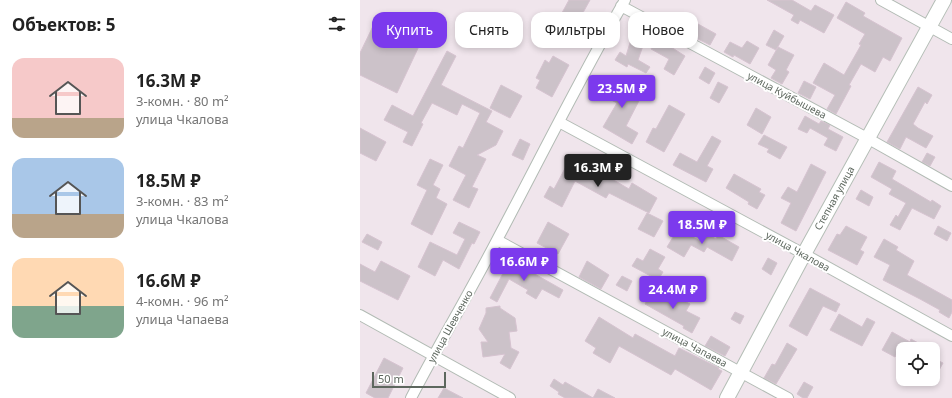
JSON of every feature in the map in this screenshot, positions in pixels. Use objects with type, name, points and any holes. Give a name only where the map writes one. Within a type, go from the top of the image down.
[{"type":"main road","name":"Степная улица","points":[[727,398],[867,138],[944,0]]},
{"type":"street","points":[[881,0],[952,39]]},
{"type":"street","name":"улица Шевченко","points":[[411,398],[623,3]]},
{"type":"street","name":"улица Куйбышева","points":[[623,3],[952,186]]},
{"type":"street","name":"улица Чкалова","points":[[559,122],[804,254],[952,336]]},
{"type":"street","name":"улица Чапаева","points":[[497,240],[788,398]]},
{"type":"street","points":[[360,315],[510,398]]},
{"type":"building","points":[[569,0],[590,0],[583,12],[562,12]]},
{"type":"building","points":[[767,0],[792,0],[811,11],[815,5],[834,15],[824,33],[800,20],[798,24],[791,20],[794,15]]},
{"type":"building","points":[[846,2],[865,13],[863,16],[902,38],[890,61],[883,57],[875,72],[861,64],[849,85],[851,86],[836,114],[827,109],[835,95],[813,83],[824,63],[844,75],[861,45],[859,44],[865,34],[837,18]]},
{"type":"building","points":[[698,24],[716,34],[710,45],[698,39]]},
{"type":"building","points":[[372,28],[372,48],[418,48],[397,93],[360,75],[360,53]]},
{"type":"building","points":[[774,30],[784,36],[776,50],[766,45]]},
{"type":"building","points":[[747,41],[759,48],[750,64],[734,55],[733,57],[724,52],[730,42],[742,48]]},
{"type":"building","points":[[778,47],[794,55],[786,70],[789,72],[782,84],[771,78],[776,70],[768,65]]},
{"type":"building","points":[[628,48],[642,48],[638,60],[650,67],[646,73],[628,64],[627,67],[615,60],[620,52],[626,56]]},
{"type":"building","points":[[673,48],[685,56],[674,75],[664,69],[669,59],[651,49]]},
{"type":"building","points":[[447,51],[456,56],[441,85],[492,111],[486,122],[503,131],[496,145],[477,155],[486,159],[472,187],[478,189],[469,208],[453,200],[466,175],[449,166],[459,146],[463,148],[480,113],[462,104],[457,115],[432,103],[421,123],[423,124],[412,146],[403,142],[408,132],[384,120],[392,105],[413,116]]},
{"type":"building","points":[[553,56],[569,65],[552,97],[536,88],[540,80],[536,78],[545,60],[549,63]]},
{"type":"building","points":[[705,67],[715,73],[709,84],[699,78]]},
{"type":"building","points":[[623,79],[644,91],[626,126],[638,133],[632,144],[603,127],[617,103],[598,93],[604,83],[617,91]]},
{"type":"building","points":[[804,81],[816,87],[810,99],[798,93]]},
{"type":"building","points":[[718,82],[728,87],[719,103],[710,98]]},
{"type":"building","points":[[501,85],[522,96],[510,118],[490,108]]},
{"type":"building","points":[[918,87],[932,95],[927,104],[925,102],[913,124],[933,136],[926,148],[906,137],[900,149],[887,142]]},
{"type":"building","points":[[669,105],[685,114],[664,152],[646,142],[653,128],[656,129]]},
{"type":"building","points":[[756,108],[771,117],[762,134],[747,125]]},
{"type":"building","points":[[805,116],[819,124],[821,121],[830,125],[828,129],[843,137],[836,151],[824,145],[828,138],[810,128],[807,133],[798,129]]},
{"type":"building","points":[[360,128],[386,142],[376,161],[360,153]]},
{"type":"building","points":[[764,135],[787,147],[780,159],[767,152],[769,149],[758,144]]},
{"type":"building","points":[[712,136],[721,141],[707,166],[713,169],[706,182],[673,165],[680,153],[697,162]]},
{"type":"building","points":[[520,139],[530,144],[523,160],[512,155]]},
{"type":"building","points":[[927,153],[935,157],[930,166],[922,162]]},
{"type":"building","points":[[430,159],[443,165],[433,185],[440,189],[436,198],[447,204],[432,235],[411,224],[427,190],[417,185]]},
{"type":"building","points":[[570,159],[603,178],[605,175],[629,189],[632,183],[657,198],[649,213],[609,193],[606,198],[575,181],[562,207],[544,197],[550,186],[554,189]]},
{"type":"building","points":[[879,162],[896,171],[892,179],[931,202],[932,200],[941,206],[934,219],[912,208],[900,230],[890,225],[896,215],[898,217],[906,203],[889,194],[892,189],[871,177]]},
{"type":"building","points":[[811,164],[826,172],[796,231],[781,223],[791,203],[781,198],[788,187],[797,192]]},
{"type":"building","points":[[734,174],[761,189],[759,192],[765,195],[757,209],[748,204],[749,202],[726,188]]},
{"type":"building","points":[[861,190],[873,197],[869,206],[856,199]]},
{"type":"building","points":[[647,213],[663,221],[654,237],[638,229]]},
{"type":"building","points":[[459,222],[480,232],[474,244],[472,243],[459,269],[443,260],[435,276],[418,267],[430,242],[457,255],[465,239],[453,233]]},
{"type":"building","points":[[548,222],[569,234],[558,254],[537,243]]},
{"type":"building","points":[[846,226],[867,237],[860,250],[864,252],[857,265],[828,250],[837,234],[840,235]]},
{"type":"building","points":[[938,226],[951,233],[947,241],[934,234]]},
{"type":"building","points":[[678,229],[702,242],[706,234],[716,239],[718,235],[739,247],[732,261],[707,247],[704,252],[691,245],[684,257],[667,247]]},
{"type":"building","points":[[367,234],[382,242],[378,250],[362,242]]},
{"type":"building","points":[[884,239],[898,247],[896,250],[914,261],[907,275],[952,300],[952,312],[949,318],[939,312],[940,310],[883,280],[890,265],[874,257]]},
{"type":"building","points":[[650,249],[665,257],[658,269],[663,272],[658,280],[632,266],[637,258],[643,261]]},
{"type":"building","points":[[768,258],[777,263],[771,275],[762,269]]},
{"type":"building","points":[[510,260],[563,290],[559,298],[542,289],[536,299],[526,293],[528,290],[509,279],[497,302],[490,298]]},
{"type":"building","points":[[381,261],[410,276],[398,300],[360,281],[360,264],[375,272]]},
{"type":"building","points":[[587,261],[609,275],[601,289],[579,277]]},
{"type":"building","points":[[622,276],[632,281],[627,291],[616,285]]},
{"type":"building","points":[[810,288],[840,304],[836,312],[823,306],[807,336],[789,326]]},
{"type":"building","points":[[653,289],[675,300],[676,297],[690,304],[686,311],[700,318],[692,333],[683,328],[684,326],[645,304]]},
{"type":"building","points":[[500,306],[500,308],[515,318],[517,331],[509,332],[511,348],[519,352],[510,369],[500,363],[505,354],[483,357],[481,342],[488,342],[479,329],[486,313],[486,308]]},
{"type":"building","points":[[735,312],[744,316],[740,324],[731,319]]},
{"type":"building","points":[[839,314],[862,327],[867,318],[875,322],[862,346],[830,330]]},
{"type":"building","points":[[599,317],[633,338],[635,334],[675,356],[679,348],[719,368],[718,369],[722,371],[711,390],[675,369],[671,375],[619,346],[610,363],[593,353],[596,348],[585,341]]},
{"type":"building","points":[[892,332],[910,342],[896,342],[895,357],[882,350]]},
{"type":"building","points":[[711,336],[730,347],[725,356],[705,346]]},
{"type":"building","points":[[787,343],[797,349],[776,384],[764,378],[772,364],[775,365]]},
{"type":"building","points":[[384,358],[403,368],[388,398],[375,398],[366,393]]},
{"type":"building","points":[[940,362],[943,363],[940,368]]},
{"type":"building","points":[[554,379],[563,385],[565,382],[593,398],[565,398],[558,394],[559,392],[550,386]]},
{"type":"building","points":[[804,382],[813,387],[807,398],[803,398],[797,394]]},
{"type":"building","points":[[444,388],[463,398],[438,398]]},
{"type":"building","points":[[598,389],[615,398],[593,398]]}]
